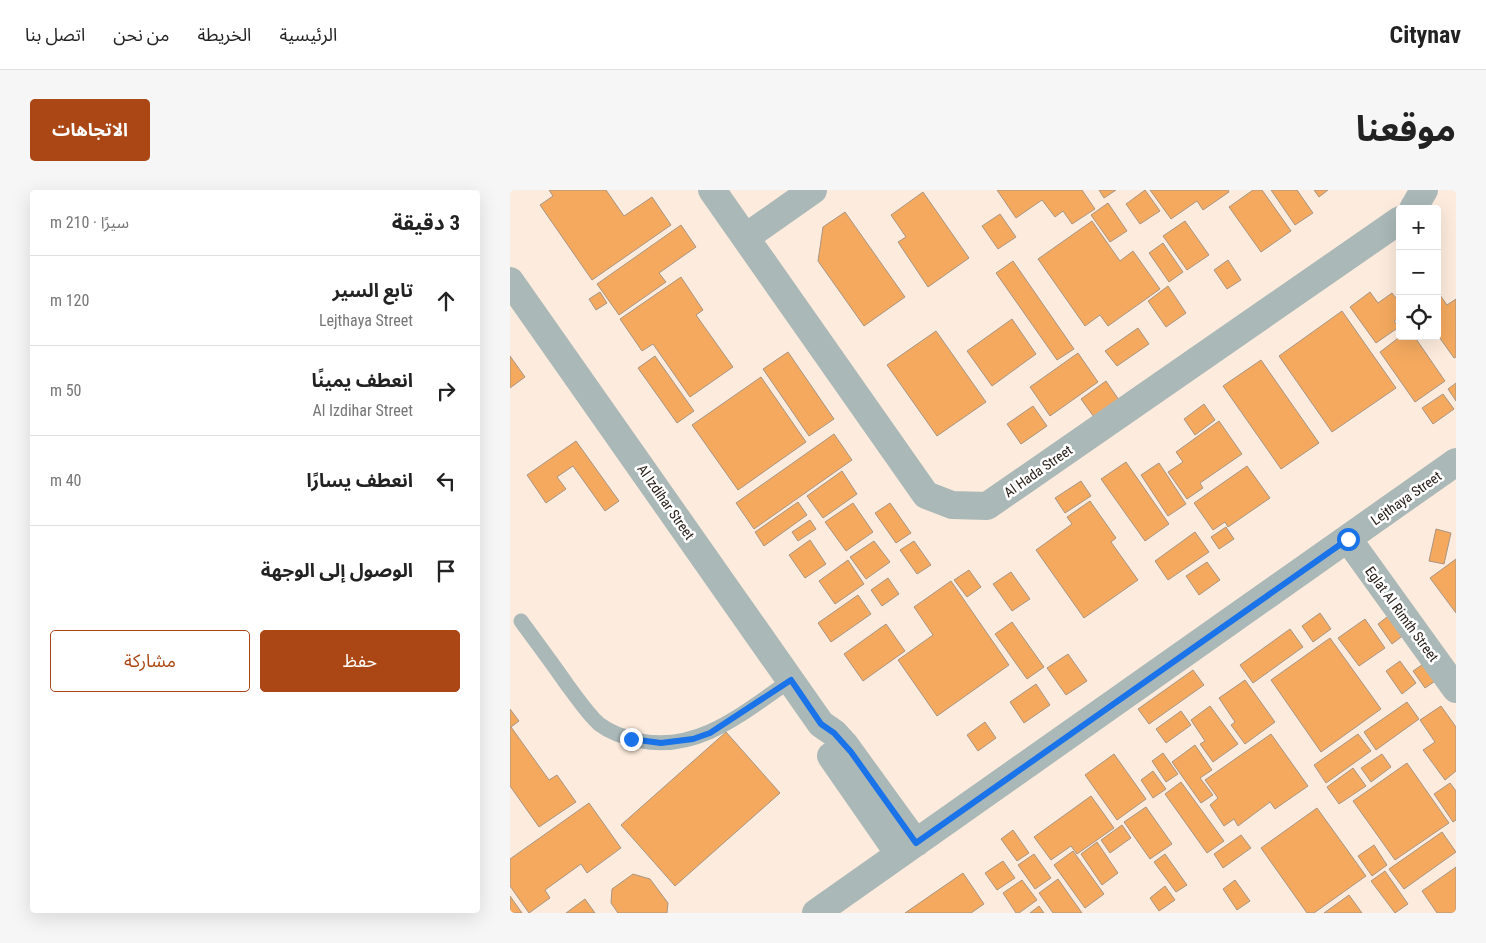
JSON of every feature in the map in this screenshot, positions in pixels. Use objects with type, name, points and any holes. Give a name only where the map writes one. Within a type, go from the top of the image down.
[{"type":"street","name":"Al Hada Street","points":[[712,190],[926,495],[952,505],[987,506],[1396,223]]},
{"type":"street","points":[[746,237],[814,190]]},
{"type":"street","points":[[1415,205],[1424,190]]},
{"type":"street","name":"Al Izdihar Street","points":[[510,280],[821,724],[834,733],[845,745],[908,848]]},
{"type":"street","name":"Lejthaya Street","points":[[816,913],[1456,462]]},
{"type":"street","name":"Eglat Al Rimth Street","points":[[1348,539],[1456,689]]},
{"type":"lane","points":[[521,621],[586,710],[599,724],[615,734],[631,739],[661,743],[693,739],[710,733],[791,680]]},
{"type":"building","points":[[549,190],[606,190],[624,216],[652,197],[671,225],[592,280],[540,205],[553,196]]},
{"type":"building","points":[[997,190],[1082,190],[1095,209],[1072,224],[1063,211],[1055,217],[1042,200],[1016,218]]},
{"type":"building","points":[[1099,190],[1116,190],[1104,198]]},
{"type":"building","points":[[1145,190],[1160,211],[1140,224],[1126,204]]},
{"type":"building","points":[[1150,190],[1228,190],[1229,192],[1203,210],[1197,201],[1171,219]]},
{"type":"building","points":[[1253,190],[1262,190],[1291,231],[1261,252],[1229,207]]},
{"type":"building","points":[[1271,190],[1297,190],[1313,213],[1295,225]]},
{"type":"building","points":[[1314,190],[1328,190],[1319,197]]},
{"type":"building","points":[[923,192],[969,258],[928,287],[898,242],[906,237],[891,215]]},
{"type":"building","points":[[1108,203],[1127,231],[1110,242],[1091,215]]},
{"type":"building","points":[[845,212],[905,297],[864,326],[818,261],[823,227]]},
{"type":"building","points":[[1000,214],[1016,237],[998,249],[982,226]]},
{"type":"building","points":[[1092,221],[1120,261],[1133,251],[1160,289],[1108,326],[1100,315],[1085,326],[1038,259]]},
{"type":"building","points":[[1185,221],[1209,255],[1187,270],[1163,236]]},
{"type":"building","points":[[681,225],[696,247],[659,273],[666,282],[619,315],[597,284]]},
{"type":"building","points":[[1163,243],[1183,272],[1169,282],[1149,253]]},
{"type":"building","points":[[1228,260],[1241,280],[1227,289],[1214,270]]},
{"type":"building","points":[[1013,261],[1074,349],[1057,360],[996,273]]},
{"type":"building","points":[[681,277],[703,310],[696,315],[733,367],[690,397],[653,344],[642,351],[620,319]]},
{"type":"building","points":[[1168,286],[1186,313],[1166,327],[1148,301]]},
{"type":"building","points":[[600,292],[607,303],[596,310],[589,299]]},
{"type":"building","points":[[1370,292],[1378,303],[1392,293],[1396,298],[1396,320],[1394,321],[1396,329],[1376,343],[1350,307]]},
{"type":"building","points":[[1441,297],[1447,305],[1456,299],[1456,357],[1454,358],[1441,340]]},
{"type":"building","points":[[1342,311],[1396,388],[1332,432],[1279,356]]},
{"type":"building","points":[[1012,319],[1036,354],[992,386],[967,351]]},
{"type":"building","points":[[1138,328],[1149,344],[1117,366],[1105,351]]},
{"type":"building","points":[[936,331],[986,402],[937,436],[887,365]]},
{"type":"building","points":[[1396,340],[1417,340],[1445,381],[1415,402],[1380,352]]},
{"type":"building","points":[[788,352],[834,419],[809,436],[763,369]]},
{"type":"building","points":[[1078,353],[1098,382],[1050,416],[1030,387]]},
{"type":"building","points":[[510,356],[525,377],[510,388]]},
{"type":"building","points":[[655,356],[694,411],[677,423],[638,368]]},
{"type":"building","points":[[1261,360],[1319,443],[1281,469],[1223,386]]},
{"type":"building","points":[[761,377],[806,442],[738,490],[692,425]]},
{"type":"building","points":[[1106,381],[1119,400],[1094,417],[1081,399]]},
{"type":"building","points":[[1456,383],[1456,401],[1448,389]]},
{"type":"building","points":[[1443,394],[1454,409],[1433,424],[1422,408]]},
{"type":"building","points":[[1204,404],[1215,420],[1195,435],[1184,419]]},
{"type":"building","points":[[1033,406],[1047,426],[1021,444],[1007,424]]},
{"type":"building","points":[[1219,421],[1242,454],[1200,483],[1203,488],[1187,499],[1168,472],[1183,462],[1176,452]]},
{"type":"building","points":[[834,434],[852,460],[754,529],[736,503]]},
{"type":"building","points":[[576,441],[619,501],[605,511],[573,466],[557,477],[566,489],[546,503],[527,475]]},
{"type":"building","points":[[1126,462],[1169,524],[1145,541],[1101,479]]},
{"type":"building","points":[[1159,463],[1186,504],[1168,516],[1141,475]]},
{"type":"building","points":[[1247,466],[1270,498],[1228,527],[1225,522],[1213,530],[1194,503]]},
{"type":"building","points":[[842,471],[857,494],[823,518],[807,496]]},
{"type":"building","points":[[1081,481],[1091,496],[1065,513],[1055,498]]},
{"type":"building","points":[[1090,501],[1116,538],[1111,542],[1138,580],[1084,618],[1036,550],[1072,524],[1067,517]]},
{"type":"building","points":[[798,502],[807,515],[764,546],[755,532]]},
{"type":"building","points":[[853,503],[873,532],[846,551],[825,522]]},
{"type":"building","points":[[890,503],[911,533],[896,543],[875,513]]},
{"type":"building","points":[[810,520],[816,529],[798,541],[792,532]]},
{"type":"building","points":[[1226,527],[1234,539],[1219,549],[1211,537]]},
{"type":"building","points":[[1436,529],[1451,533],[1444,564],[1429,561]]},
{"type":"building","points":[[1195,532],[1209,552],[1168,580],[1155,561]]},
{"type":"building","points":[[810,540],[826,564],[805,578],[789,555]]},
{"type":"building","points":[[874,541],[890,562],[866,579],[850,557]]},
{"type":"building","points":[[914,541],[931,565],[917,574],[900,550]]},
{"type":"building","points":[[1456,559],[1456,613],[1430,578]]},
{"type":"building","points":[[848,560],[864,584],[835,604],[819,581]]},
{"type":"building","points":[[1207,562],[1220,580],[1199,595],[1186,576]]},
{"type":"building","points":[[969,570],[981,587],[967,597],[954,580]]},
{"type":"building","points":[[1011,572],[1030,599],[1012,611],[993,584]]},
{"type":"building","points":[[888,578],[899,594],[882,606],[871,590]]},
{"type":"building","points":[[951,581],[1009,665],[937,716],[898,660],[933,635],[914,607]]},
{"type":"building","points":[[858,595],[871,614],[831,642],[818,623]]},
{"type":"building","points":[[1320,613],[1331,629],[1313,642],[1302,626]]},
{"type":"building","points":[[1391,614],[1405,634],[1392,644],[1378,624]]},
{"type":"building","points":[[1365,619],[1385,648],[1359,666],[1338,638]]},
{"type":"building","points":[[1012,622],[1044,667],[1027,679],[995,634]]},
{"type":"building","points":[[886,624],[905,651],[863,681],[844,654]]},
{"type":"building","points":[[1290,629],[1303,647],[1253,683],[1240,665]]},
{"type":"building","points":[[1330,638],[1381,709],[1321,752],[1271,680]]},
{"type":"building","points":[[1068,654],[1087,681],[1066,695],[1047,668]]},
{"type":"building","points":[[1429,660],[1441,677],[1425,688],[1413,671]]},
{"type":"building","points":[[1400,661],[1416,683],[1402,694],[1386,671]]},
{"type":"building","points":[[1193,670],[1204,685],[1149,724],[1138,709]]},
{"type":"building","points":[[1245,680],[1275,722],[1245,744],[1231,725],[1235,722],[1219,698]]},
{"type":"building","points":[[1036,684],[1050,705],[1024,723],[1010,702]]},
{"type":"building","points":[[1407,702],[1419,719],[1376,750],[1364,732]]},
{"type":"building","points":[[1210,706],[1238,744],[1213,762],[1200,744],[1205,741],[1191,720]]},
{"type":"building","points":[[1441,706],[1456,727],[1456,771],[1445,780],[1423,750],[1435,742],[1420,720]]},
{"type":"building","points":[[510,709],[519,721],[511,727],[549,780],[557,775],[576,802],[539,827],[510,786]]},
{"type":"building","points":[[1181,711],[1191,725],[1166,743],[1156,729]]},
{"type":"building","points":[[985,722],[996,738],[978,751],[967,735]]},
{"type":"building","points":[[726,732],[780,793],[675,886],[621,825]]},
{"type":"building","points":[[1271,734],[1308,786],[1275,809],[1270,802],[1238,826],[1234,819],[1224,826],[1210,805],[1218,798],[1205,780]]},
{"type":"building","points":[[1358,734],[1371,751],[1326,783],[1314,765]]},
{"type":"building","points":[[1195,745],[1212,770],[1200,778],[1213,795],[1201,803],[1172,762]]},
{"type":"building","points":[[1163,753],[1178,774],[1166,782],[1152,761]]},
{"type":"building","points":[[1114,754],[1146,799],[1117,820],[1085,775]]},
{"type":"building","points":[[1382,754],[1391,767],[1371,782],[1361,768]]},
{"type":"building","points":[[1407,763],[1449,823],[1395,860],[1353,801]]},
{"type":"building","points":[[1353,768],[1366,786],[1339,804],[1327,787]]},
{"type":"building","points":[[1153,771],[1166,789],[1153,798],[1141,780]]},
{"type":"building","points":[[1181,782],[1224,841],[1207,853],[1165,794]]},
{"type":"building","points":[[1450,783],[1456,791],[1456,820],[1453,822],[1434,794]]},
{"type":"building","points":[[1091,796],[1114,828],[1077,854],[1071,846],[1051,860],[1034,837]]},
{"type":"building","points":[[589,803],[621,848],[587,873],[581,864],[545,890],[550,898],[529,913],[510,886],[510,859]]},
{"type":"building","points":[[1146,807],[1172,844],[1150,859],[1124,822]]},
{"type":"building","points":[[1317,808],[1366,876],[1314,913],[1307,913],[1261,848]]},
{"type":"building","points":[[1122,825],[1131,838],[1110,853],[1101,840]]},
{"type":"building","points":[[1013,830],[1029,853],[1017,861],[1001,839]]},
{"type":"building","points":[[1442,832],[1456,852],[1404,889],[1389,869]]},
{"type":"building","points":[[1241,835],[1251,848],[1223,868],[1214,854]]},
{"type":"building","points":[[1097,842],[1118,873],[1102,885],[1081,854]]},
{"type":"building","points":[[1374,845],[1387,865],[1372,876],[1358,856]]},
{"type":"building","points":[[1073,851],[1104,894],[1085,908],[1054,865]]},
{"type":"building","points":[[1034,854],[1051,878],[1035,889],[1018,865]]},
{"type":"building","points":[[1165,854],[1187,885],[1176,892],[1154,862]]},
{"type":"building","points":[[1003,861],[1015,878],[997,890],[985,873]]},
{"type":"building","points":[[1456,867],[1456,913],[1437,913],[1422,891]]},
{"type":"building","points":[[1385,871],[1408,904],[1395,913],[1371,881]]},
{"type":"building","points":[[963,873],[984,904],[971,913],[905,913]]},
{"type":"building","points":[[633,874],[650,879],[668,903],[667,913],[618,913],[611,903],[612,889]]},
{"type":"building","points":[[1058,879],[1082,913],[1053,913],[1039,893]]},
{"type":"building","points":[[1022,880],[1037,900],[1019,913],[1016,913],[1003,893]]},
{"type":"building","points":[[1235,880],[1250,901],[1237,910],[1223,889]]},
{"type":"building","points":[[1165,886],[1175,900],[1159,911],[1150,898]]},
{"type":"building","points":[[1349,895],[1362,913],[1324,913]]},
{"type":"building","points":[[510,896],[522,913],[510,913]]},
{"type":"building","points":[[585,899],[595,913],[566,913]]},
{"type":"building","points":[[1039,906],[1044,913],[1030,913]]},
{"type":"route","points":[[631,739],[647,742],[675,743],[710,733],[791,680],[821,724],[834,733],[851,752],[916,843],[1348,539]]}]
